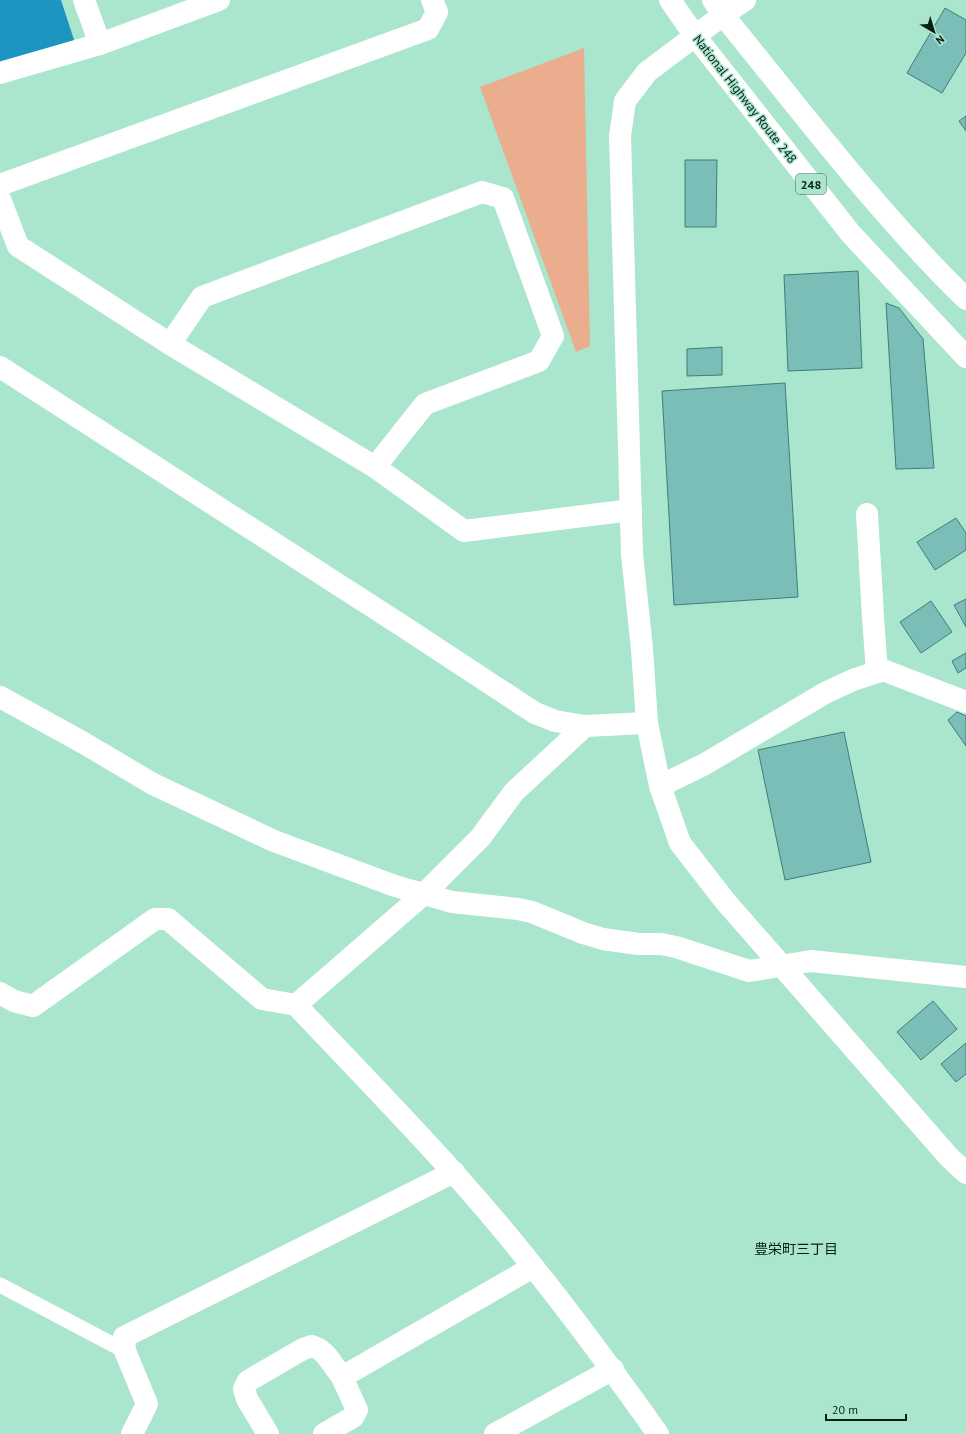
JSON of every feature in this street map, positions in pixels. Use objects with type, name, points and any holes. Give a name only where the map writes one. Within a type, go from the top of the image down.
[{"type":"main road","points":[[84,0],[100,44]]},
{"type":"main road","points":[[0,73],[100,44],[219,0]]},
{"type":"main road","points":[[0,185],[428,29],[437,12],[432,0]]},
{"type":"main road","name":"National Highway Route 248","points":[[670,0],[696,36],[851,234],[966,357]]},
{"type":"main road","points":[[745,0],[718,7],[696,36],[647,72],[625,101],[620,136],[632,554],[642,649],[647,723],[660,786],[680,843],[725,901],[781,966],[948,1156],[966,1173]]},
{"type":"main road","points":[[718,7],[889,218],[936,270],[966,299]]},
{"type":"main road","points":[[170,344],[202,297],[482,192],[503,198],[554,336],[539,361],[425,404],[375,467]]},
{"type":"main road","points":[[0,199],[18,246],[170,344],[375,467],[464,531],[631,510]]},
{"type":"main road","points":[[0,367],[535,713],[555,721],[585,726],[647,723]]},
{"type":"main road","points":[[867,514],[872,609],[880,671]]},
{"type":"main road","points":[[660,786],[705,764],[825,694],[853,680],[880,671],[966,702]]},
{"type":"main road","points":[[0,697],[82,742],[153,784],[274,841],[395,886],[425,893],[452,902],[518,909],[532,912],[583,933],[602,939],[638,944],[661,944],[676,947],[749,971],[811,961],[966,977]]},
{"type":"main road","points":[[296,1005],[425,893],[480,838],[514,792],[585,726]]},
{"type":"main road","points":[[0,993],[14,1001],[33,1006],[155,919],[168,919],[262,999],[296,1005],[454,1172],[533,1267],[613,1370],[658,1434]]},
{"type":"main road","points":[[132,1434],[148,1404],[125,1351],[124,1337],[454,1172]]},
{"type":"main road","points":[[342,1377],[533,1267]]},
{"type":"main road","points":[[268,1434],[247,1399],[244,1389],[248,1381],[303,1349],[312,1346],[326,1355],[342,1377],[357,1410],[353,1417],[324,1434]]},
{"type":"main road","points":[[495,1434],[613,1370]]},
{"type":"lane","points":[[0,1285],[125,1351]]},
{"type":"shaded area","points":[[584,48],[590,346],[576,352],[480,87]]},
{"type":"water","points":[[0,0],[61,0],[77,49],[0,71]]},
{"type":"building","points":[[945,8],[966,20],[966,53],[942,93],[907,73]]},
{"type":"building","points":[[966,116],[966,131],[959,121]]},
{"type":"building","points":[[685,160],[717,160],[716,227],[685,227]]},
{"type":"building","points":[[858,271],[862,368],[788,371],[784,275]]},
{"type":"building","points":[[886,303],[899,308],[923,339],[934,468],[896,469]]},
{"type":"building","points":[[722,347],[722,375],[687,376],[687,349]]},
{"type":"building","points":[[785,383],[798,597],[674,605],[662,391]]},
{"type":"building","points":[[956,518],[966,533],[966,550],[935,570],[917,542]]},
{"type":"building","points":[[966,599],[966,627],[954,605]]},
{"type":"building","points":[[931,601],[952,632],[921,653],[900,622]]},
{"type":"building","points":[[966,653],[966,668],[958,673],[952,661]]},
{"type":"building","points":[[957,712],[966,716],[966,746],[948,720]]},
{"type":"building","points":[[844,732],[871,862],[785,880],[758,750]]},
{"type":"building","points":[[933,1001],[957,1029],[921,1060],[897,1032]]},
{"type":"building","points":[[966,1043],[966,1074],[956,1082],[941,1064]]},
{"type":"district","name":"豊栄町三丁目","points":[[796,1249]]}]
